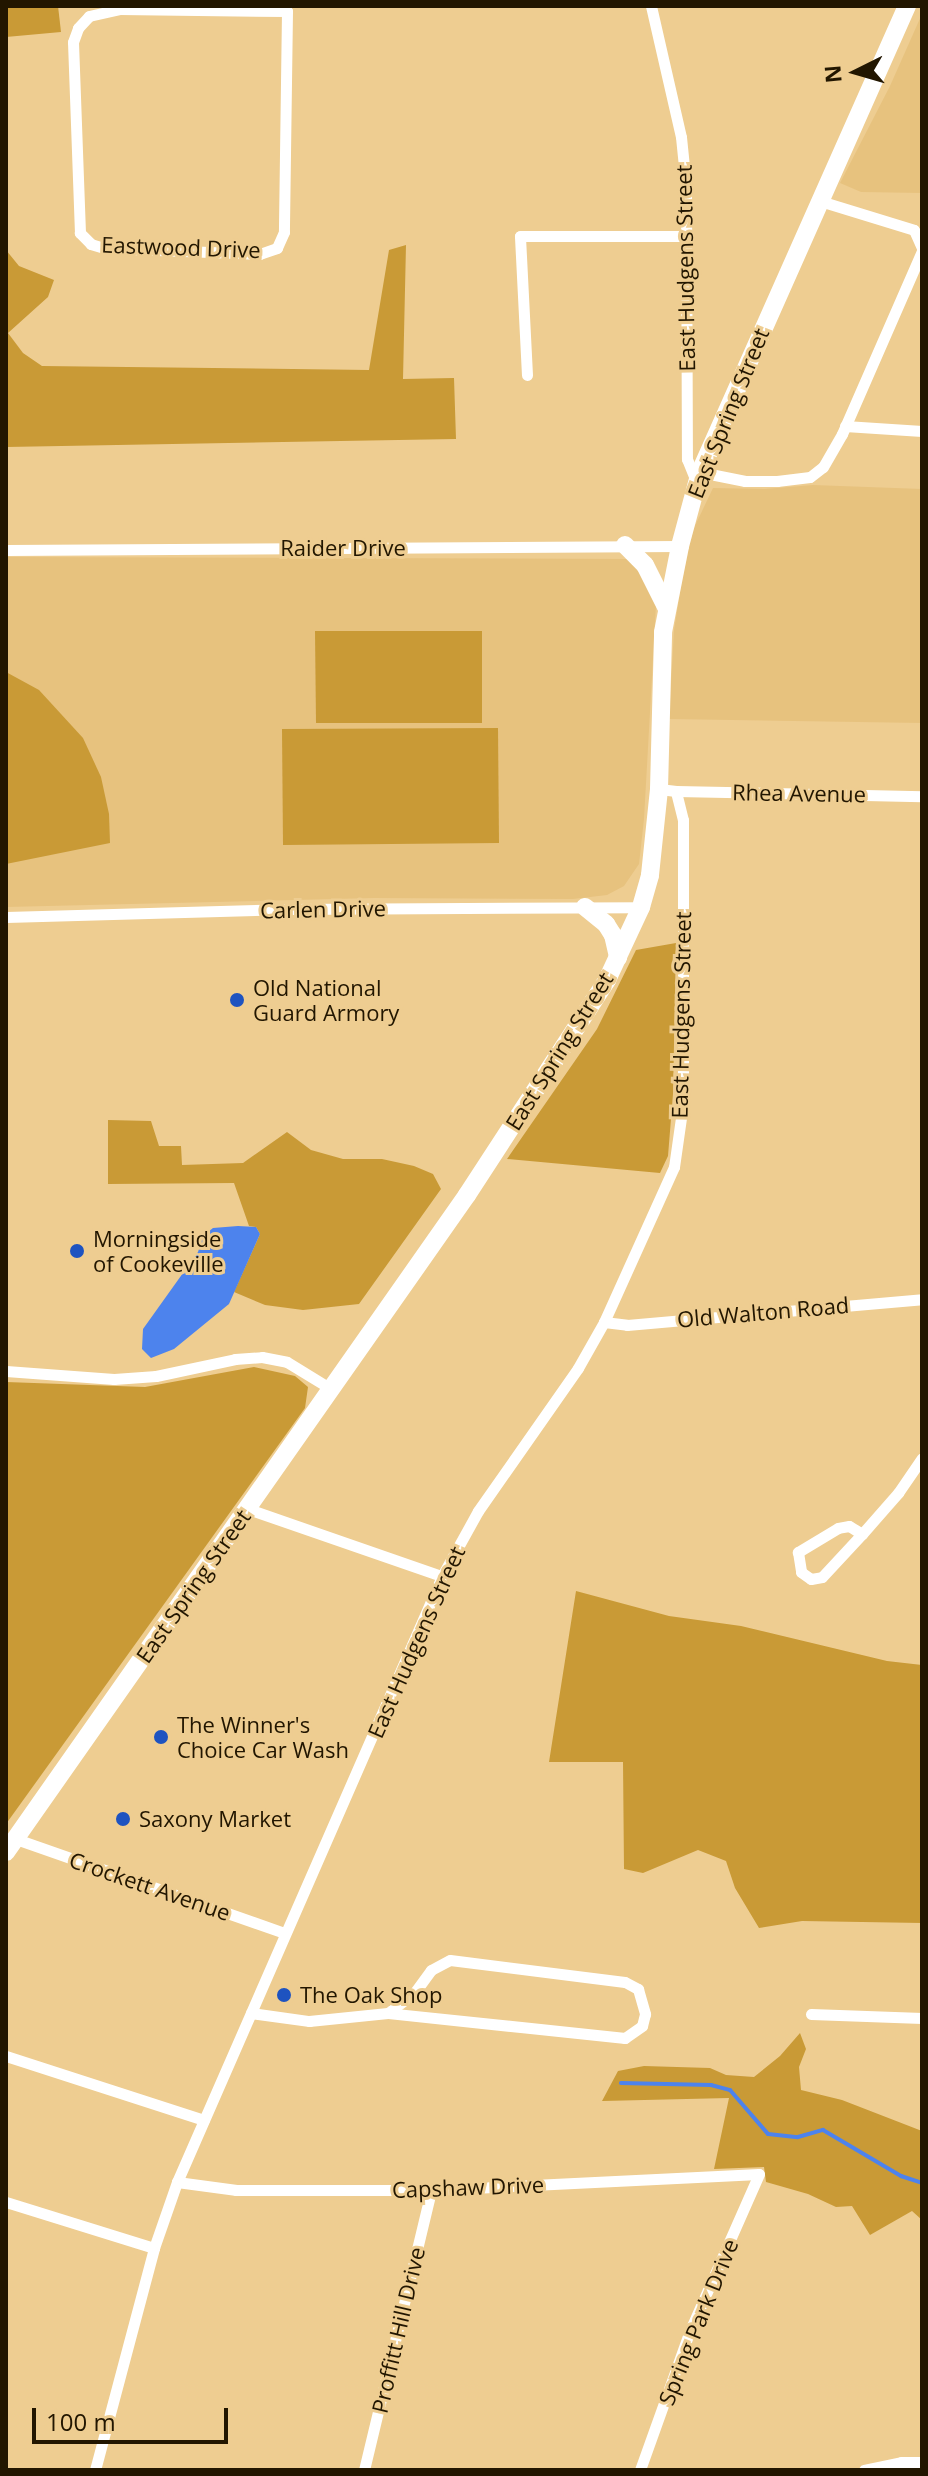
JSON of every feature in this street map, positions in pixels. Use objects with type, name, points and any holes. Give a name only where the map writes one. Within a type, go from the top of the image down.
[{"type":"main road","name":"East Spring Street","points":[[11,1845],[467,1195],[607,980],[641,907],[667,790],[660,680],[667,610],[698,478],[907,6]]},
{"type":"main road","points":[[625,545],[645,565],[667,610]]},
{"type":"main road","points":[[585,907],[606,924],[618,957]]},
{"type":"street","name":"East Hudgens Street","points":[[651,6],[681,137],[687,236],[687,459],[698,478]]},
{"type":"street","name":"Eastwood Drive","points":[[119,9],[288,9],[284,232],[277,248],[260,254],[104,248],[91,244],[80,233],[73,42],[78,28],[89,16],[119,9]]},
{"type":"street","points":[[698,478],[745,481],[810,477],[823,467],[845,426],[922,249],[914,230],[820,201]]},
{"type":"street","points":[[527,375],[520,236],[687,236]]},
{"type":"street","points":[[845,426],[920,426]]},
{"type":"street","name":"Raider Drive","points":[[6,550],[680,546]]},
{"type":"street","name":"East Hudgens Street","points":[[95,2470],[154,2248],[177,2182],[442,1576],[478,1511],[552,1408],[604,1322],[674,1167],[683,1104],[684,836],[667,790]]},
{"type":"street","name":"Rhea Avenue","points":[[667,790],[922,796]]},
{"type":"street","name":"Carlen Drive","points":[[6,917],[271,909],[641,907]]},
{"type":"street","name":"Old Walton Road","points":[[604,1322],[627,1325],[922,1299]]},
{"type":"street","points":[[6,1371],[114,1379],[156,1376],[235,1359],[262,1357],[287,1362],[331,1389]]},
{"type":"street","points":[[862,1534],[849,1526],[838,1528],[798,1552],[801,1572],[811,1579],[822,1577],[862,1534],[898,1493],[922,1458]]},
{"type":"street","points":[[248,1509],[442,1576]]},
{"type":"street","name":"Crockett Avenue","points":[[11,1845],[284,1933]]},
{"type":"street","points":[[251,2013],[309,2021],[388,2013],[625,2038],[642,2026],[645,2014],[644,2001],[638,1989],[625,1982],[450,1960],[431,1970],[415,1992],[388,2013]]},
{"type":"street","points":[[811,2014],[922,2018]]},
{"type":"street","points":[[6,2056],[204,2120]]},
{"type":"street","name":"Capshaw Drive","points":[[177,2182],[236,2190],[431,2190],[759,2174]]},
{"type":"street","name":"Spring Park Drive","points":[[640,2470],[689,2333],[759,2174]]},
{"type":"street","name":"Proffitt Hill Drive","points":[[364,2470],[431,2190]]},
{"type":"street","points":[[6,2202],[154,2248]]},
{"type":"street","points":[[864,2470],[901,2462],[922,2462]]},
{"type":"shaded area","points":[[6,6],[58,6],[61,32],[6,37]]},
{"type":"shaded area","points":[[922,14],[922,193],[861,192],[840,183],[890,86]]},
{"type":"shaded area","points":[[406,245],[403,379],[454,378],[456,439],[6,447],[6,250],[19,266],[54,280],[48,297],[8,333],[23,353],[42,366],[369,370],[389,250]]},
{"type":"shaded area","points":[[813,485],[922,489],[922,723],[669,719],[674,630],[682,580],[693,530],[713,488],[765,489]]},
{"type":"shaded area","points":[[6,557],[629,559],[644,570],[656,605],[639,864],[624,886],[607,895],[573,899],[374,898],[6,907]]},
{"type":"shaded area","points":[[315,631],[482,631],[482,723],[316,723]]},
{"type":"shaded area","points":[[6,672],[39,690],[83,738],[101,777],[109,814],[110,843],[6,864]]},
{"type":"shaded area","points":[[498,728],[499,843],[283,845],[282,729]]},
{"type":"shaded area","points":[[676,943],[673,1094],[668,1156],[660,1173],[507,1159],[597,1029],[636,950]]},
{"type":"shaded area","points":[[108,1120],[151,1121],[159,1146],[181,1146],[182,1165],[243,1163],[287,1132],[311,1150],[343,1159],[382,1159],[414,1166],[433,1174],[441,1189],[359,1304],[303,1310],[265,1305],[234,1292],[260,1234],[256,1227],[249,1226],[234,1183],[108,1184]]},
{"type":"shaded area","points":[[254,1367],[295,1376],[308,1387],[305,1408],[6,1824],[6,1382],[145,1387]]},
{"type":"shaded area","points":[[576,1591],[669,1616],[741,1626],[887,1661],[922,1665],[922,1923],[802,1921],[759,1928],[735,1888],[726,1861],[698,1850],[643,1873],[624,1869],[623,1762],[549,1762]]},
{"type":"shaded area","points":[[800,2033],[806,2049],[799,2067],[801,2090],[842,2100],[922,2131],[922,2220],[912,2211],[870,2235],[852,2206],[836,2207],[808,2194],[766,2182],[764,2167],[714,2169],[729,2098],[602,2101],[618,2071],[644,2066],[710,2068],[726,2075],[754,2077],[780,2056]]},
{"type":"water","points":[[256,1227],[260,1234],[229,1304],[174,1349],[151,1358],[142,1349],[143,1329],[198,1252],[203,1236],[213,1228]]},
{"type":"waterway","points":[[621,2083],[711,2085],[730,2090],[768,2134],[798,2137],[823,2130],[901,2176],[922,2183]]},
{"type":"place","name":"Old National Guard Armory","points":[[237,1000]]},
{"type":"place","name":"Morningside of Cookeville","points":[[77,1251]]},
{"type":"place","name":"The Winner's Choice Car Wash","points":[[161,1737]]},
{"type":"place","name":"Saxony Market","points":[[123,1819]]},
{"type":"place","name":"The Oak Shop","points":[[284,1995]]}]
